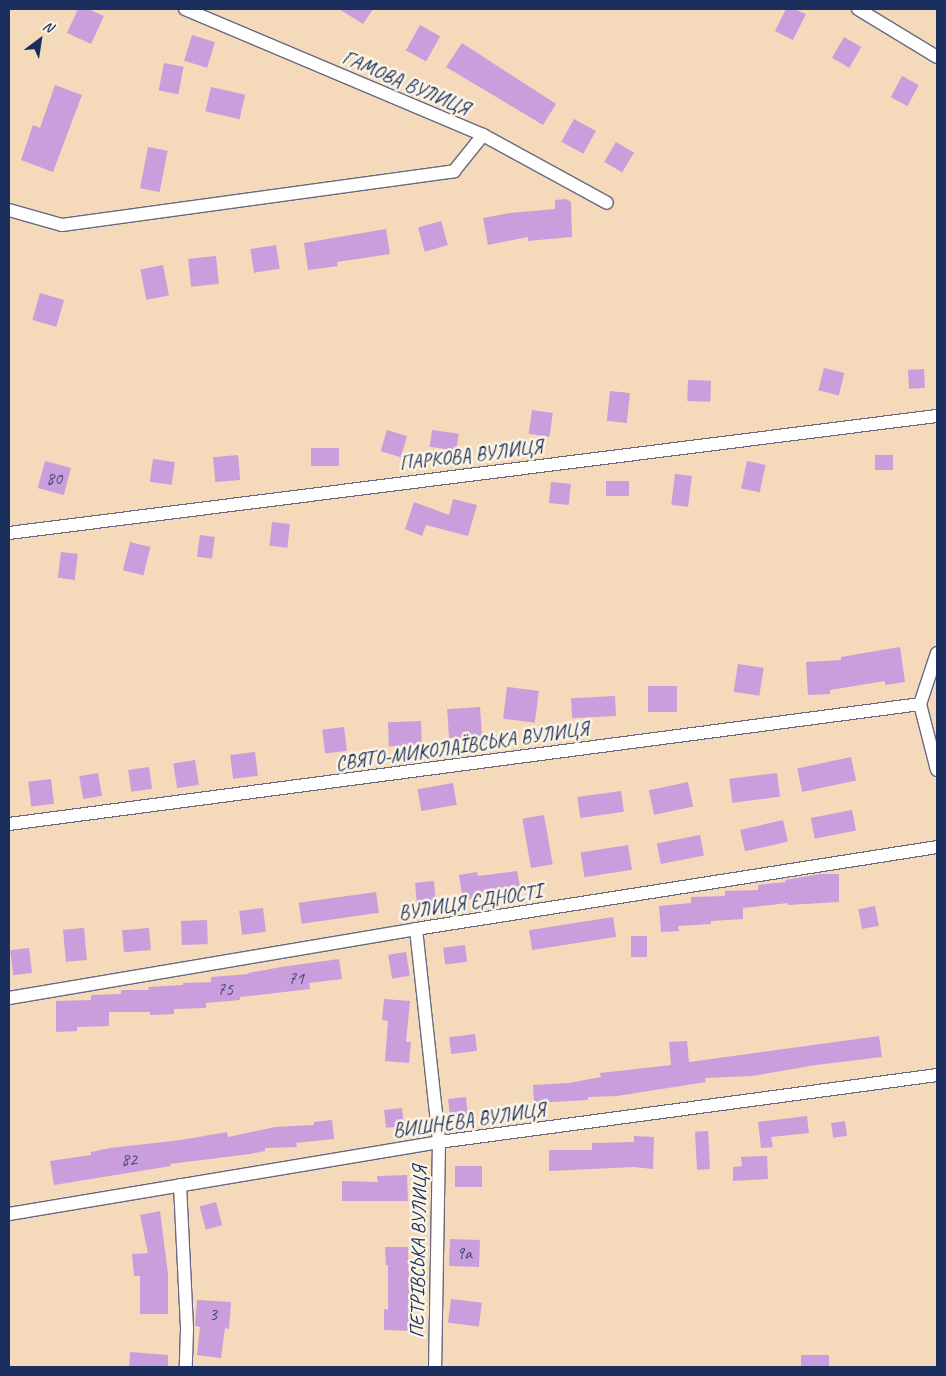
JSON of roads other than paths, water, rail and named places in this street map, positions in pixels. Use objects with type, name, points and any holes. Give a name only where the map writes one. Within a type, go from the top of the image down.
[{"type":"street","name":"ГАМОВА ВУЛИЦЯ","points":[[185,9],[483,135],[607,203]]},
{"type":"street","points":[[858,9],[937,57]]},
{"type":"street","points":[[9,210],[62,225],[454,170],[483,135]]},
{"type":"street","name":"ПАРКОВА ВУЛИЦЯ","points":[[9,532],[937,416]]},
{"type":"street","points":[[937,653],[920,704],[937,770]]},
{"type":"street","name":"СВЯТО-МИКОЛАЇВСЬКА ВУЛИЦЯ","points":[[9,824],[920,704]]},
{"type":"street","name":"ВУЛИЦЯ ЄДНОСТІ","points":[[9,998],[416,929],[937,847]]},
{"type":"street","name":"ПЕТРІВСЬКА ВУЛИЦЯ","points":[[416,929],[439,1142],[436,1367]]},
{"type":"street","name":"ВИШНЕВА ВУЛИЦЯ","points":[[9,1214],[439,1142],[937,1075]]},
{"type":"street","points":[[180,1184],[187,1330],[186,1367]]}]
